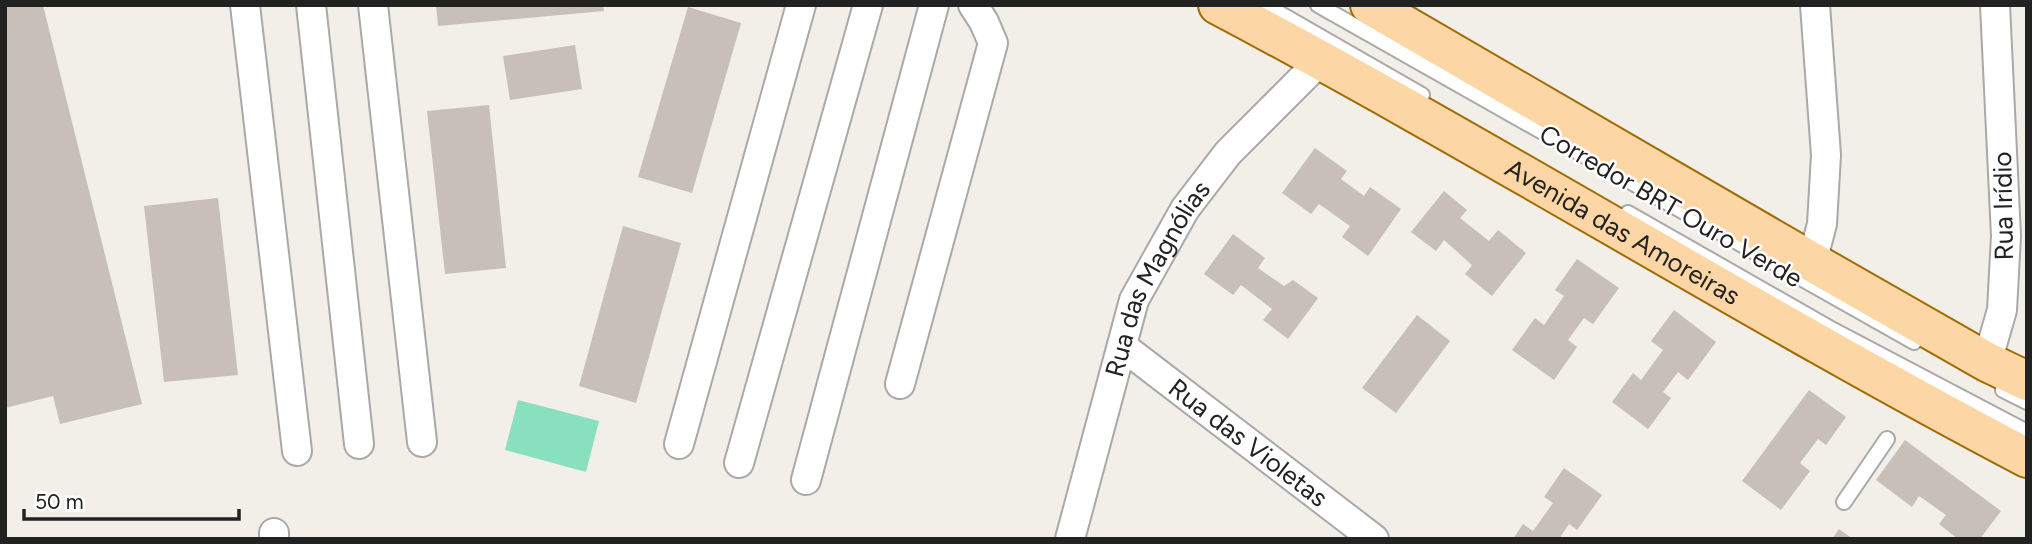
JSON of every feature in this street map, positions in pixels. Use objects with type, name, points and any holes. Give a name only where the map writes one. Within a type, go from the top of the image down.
[{"type":"main road","name":"Avenida das Amoreiras","points":[[1218,5],[1321,60],[1642,244],[2027,458]]},
{"type":"main road","points":[[1370,5],[2003,376]]},
{"type":"street","points":[[245,5],[297,451]]},
{"type":"street","points":[[311,5],[359,444]]},
{"type":"street","points":[[373,5],[422,442]]},
{"type":"street","points":[[679,444],[801,5]]},
{"type":"street","points":[[739,463],[868,5]]},
{"type":"street","points":[[806,480],[934,5]]},
{"type":"street","points":[[900,384],[993,43],[973,5]]},
{"type":"street","points":[[1812,262],[1822,223],[1826,155],[1815,5]]},
{"type":"street","name":"Rua Irídio","points":[[1995,5],[2006,236],[2002,310],[2003,376]]},
{"type":"street","name":"Rua das Magnólias","points":[[1070,539],[1134,300],[1185,209],[1228,153],[1321,60]]},
{"type":"street","name":"Rua das Violetas","points":[[1122,346],[1374,539]]},
{"type":"lane","points":[[1265,5],[1434,102]]},
{"type":"lane","name":"Corredor BRT Ouro Verde","points":[[1318,5],[1926,349]]},
{"type":"lane","name":"Corredor BRT Ouro Verde","points":[[1615,205],[1832,330],[2027,432]]},
{"type":"lane","points":[[2003,376],[2027,402]]},
{"type":"lane","points":[[1844,502],[1887,439]]},
{"type":"green space","points":[[518,400],[599,421],[586,472],[505,450]]},
{"type":"building","points":[[5,5],[43,5],[142,404],[60,424],[53,396],[5,408]]},
{"type":"building","points":[[436,5],[603,5],[604,11],[438,26]]},
{"type":"building","points":[[688,7],[741,23],[692,193],[638,177]]},
{"type":"building","points":[[575,45],[582,89],[510,100],[503,56]]},
{"type":"building","points":[[489,105],[506,268],[445,274],[427,111]]},
{"type":"building","points":[[1315,148],[1347,171],[1341,179],[1364,196],[1370,187],[1401,209],[1368,256],[1342,237],[1350,226],[1319,204],[1311,214],[1282,193]]},
{"type":"building","points":[[1444,191],[1467,210],[1460,218],[1489,241],[1498,230],[1526,253],[1492,296],[1465,274],[1472,265],[1444,240],[1436,251],[1411,232]]},
{"type":"building","points":[[218,198],[238,375],[164,382],[144,206]]},
{"type":"building","points":[[623,226],[681,243],[636,403],[579,386]]},
{"type":"building","points":[[1233,234],[1265,258],[1258,268],[1284,286],[1293,280],[1318,298],[1288,339],[1263,320],[1272,309],[1241,285],[1233,295],[1204,274]]},
{"type":"building","points":[[1577,259],[1619,288],[1593,324],[1584,318],[1568,340],[1577,347],[1554,380],[1512,350],[1535,318],[1544,325],[1564,296],[1555,290]]},
{"type":"building","points":[[1674,310],[1716,342],[1688,380],[1678,372],[1663,392],[1671,398],[1648,429],[1612,402],[1633,373],[1641,380],[1663,350],[1651,341]]},
{"type":"building","points":[[1417,315],[1450,341],[1396,413],[1362,388]]},
{"type":"building","points":[[1809,390],[1846,417],[1826,445],[1818,439],[1800,463],[1810,471],[1781,510],[1742,481]]},
{"type":"building","points":[[1905,440],[2001,511],[1980,539],[1958,539],[1939,524],[1946,515],[1919,496],[1912,507],[1876,480]]},
{"type":"building","points":[[1564,468],[1602,495],[1577,530],[1569,524],[1559,539],[1513,539],[1523,524],[1533,531],[1553,503],[1544,497]]},
{"type":"building","points":[[1839,529],[1853,539],[1832,539]]}]
